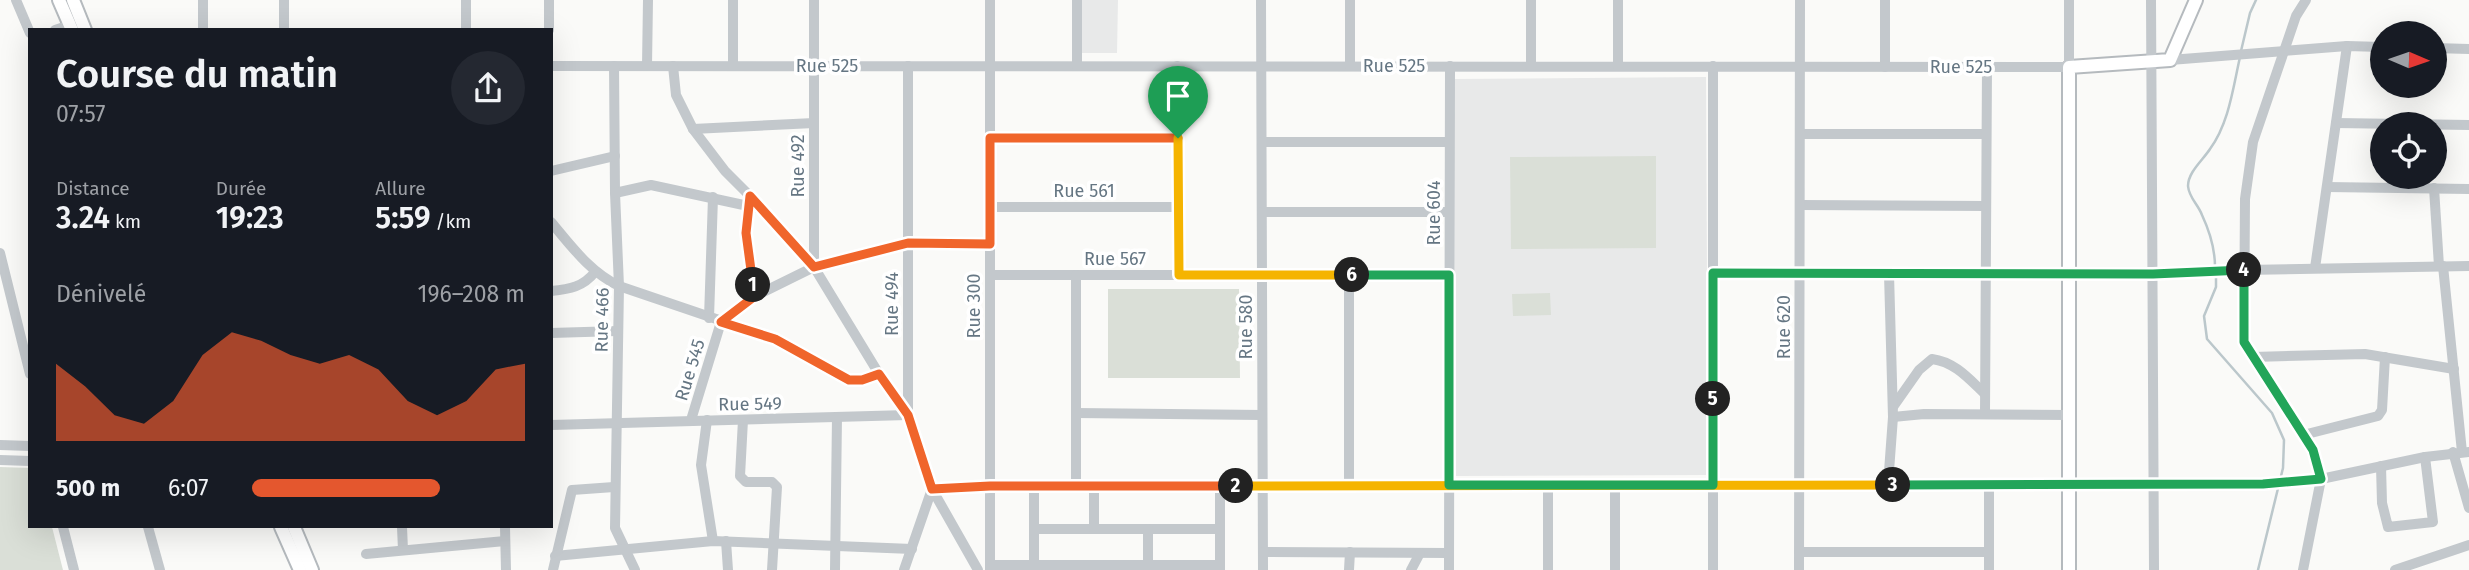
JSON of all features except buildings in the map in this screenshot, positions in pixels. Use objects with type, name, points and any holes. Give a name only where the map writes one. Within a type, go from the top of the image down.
[{"type":"main road","points":[[60,0],[71,28]]},
{"type":"main road","points":[[73,0],[84,28]]},
{"type":"main road","points":[[2170,60],[2196,0]]},
{"type":"main road","name":"Rue 525","points":[[2069,67],[2170,60]]},
{"type":"main road","points":[[2069,67],[2069,570]]},
{"type":"main road","points":[[281,528],[300,570]]},
{"type":"main road","points":[[294,528],[312,570]]},
{"type":"street","points":[[16,0],[28,28]]},
{"type":"street","points":[[203,0],[203,28]]},
{"type":"street","points":[[284,0],[284,28]]},
{"type":"street","points":[[466,0],[466,28]]},
{"type":"street","points":[[550,0],[550,28]]},
{"type":"street","points":[[648,0],[648,66]]},
{"type":"street","points":[[733,0],[733,66]]},
{"type":"street","name":"Rue 492","points":[[814,0],[814,267]]},
{"type":"street","name":"Rue 300","points":[[990,0],[990,567]]},
{"type":"street","points":[[1077,0],[1077,66]]},
{"type":"street","name":"Rue 580","points":[[1261,0],[1263,570]]},
{"type":"street","points":[[1350,0],[1350,66]]},
{"type":"street","points":[[1531,0],[1531,66]]},
{"type":"street","points":[[1618,0],[1618,66]]},
{"type":"street","name":"Rue 620","points":[[1799,570],[1800,0]]},
{"type":"street","points":[[1885,0],[1885,66]]},
{"type":"street","points":[[2069,0],[2069,67]]},
{"type":"street","points":[[2151,0],[2154,570]]},
{"type":"street","points":[[2303,570],[2321,479],[2313,450],[2244,342],[2244,270],[2245,199],[2253,142],[2296,16],[2306,0]]},
{"type":"street","points":[[2170,60],[2347,46],[2370,47]]},
{"type":"street","points":[[2315,268],[2347,46]]},
{"type":"street","points":[[2447,48],[2469,48]]},
{"type":"street","name":"Rue 525","points":[[553,66],[2069,67]]},
{"type":"street","name":"Rue 466","points":[[614,66],[619,286],[615,528],[635,570]]},
{"type":"street","points":[[673,66],[676,95],[693,129],[749,201],[764,210],[814,267],[879,374],[908,415],[932,489],[978,570]]},
{"type":"street","name":"Rue 494","points":[[908,66],[908,415]]},
{"type":"street","points":[[1177,66],[1179,275]]},
{"type":"street","name":"Rue 604","points":[[1449,570],[1450,66]]},
{"type":"street","points":[[1713,66],[1713,570]]},
{"type":"street","points":[[1984,414],[1987,67]]},
{"type":"street","points":[[693,129],[814,123]]},
{"type":"street","points":[[2336,123],[2469,125]]},
{"type":"street","points":[[1800,134],[1986,134]]},
{"type":"street","points":[[990,138],[1178,138]]},
{"type":"street","points":[[1262,142],[1449,142]]},
{"type":"street","points":[[553,171],[615,156]]},
{"type":"street","points":[[615,193],[651,185],[749,201]]},
{"type":"street","points":[[2326,187],[2370,187]]},
{"type":"street","points":[[2447,188],[2469,189]]},
{"type":"street","points":[[2434,189],[2469,508]]},
{"type":"street","points":[[709,318],[713,197]]},
{"type":"street","points":[[749,201],[746,233],[755,296]]},
{"type":"street","points":[[1800,205],[1986,206]]},
{"type":"street","name":"Rue 561","points":[[990,207],[1178,207]]},
{"type":"street","points":[[1262,212],[1449,212]]},
{"type":"street","points":[[553,224],[596,272],[619,286],[775,339],[849,380],[862,380],[879,374]]},
{"type":"street","name":"Rue 545","points":[[691,421],[721,322],[755,296],[814,267],[908,243],[990,244]]},
{"type":"street","points":[[0,253],[28,366]]},
{"type":"street","points":[[1713,273],[2153,274],[2469,266]]},
{"type":"street","points":[[553,291],[572,289],[588,281],[596,272]]},
{"type":"street","points":[[1888,485],[1893,412],[1889,274]]},
{"type":"street","name":"Rue 567","points":[[990,275],[1449,275]]},
{"type":"street","points":[[1076,275],[1076,486]]},
{"type":"street","points":[[1349,275],[1349,485]]},
{"type":"street","points":[[553,333],[618,331]]},
{"type":"street","points":[[2253,357],[2365,354],[2454,369]]},
{"type":"street","points":[[2303,435],[2378,416],[2382,411],[2385,357]]},
{"type":"street","points":[[1893,412],[1919,370],[1932,359],[1944,361],[1963,373],[1985,394]]},
{"type":"street","points":[[1893,412],[2069,415]]},
{"type":"street","points":[[1076,413],[1262,415]]},
{"type":"street","name":"Rue 549","points":[[553,425],[908,415]]},
{"type":"street","points":[[835,570],[837,417]]},
{"type":"street","points":[[743,420],[740,476],[747,482],[775,484],[772,570]]},
{"type":"street","points":[[707,421],[701,465],[713,541]]},
{"type":"street","points":[[0,445],[28,446]]},
{"type":"street","points":[[932,489],[990,486],[2263,484],[2321,479],[2462,452]]},
{"type":"street","points":[[2381,466],[2382,503],[2388,527],[2433,522],[2425,457]]},
{"type":"street","points":[[0,460],[28,461]]},
{"type":"street","points":[[1548,485],[1548,570]]},
{"type":"street","points":[[1615,485],[1615,570]]},
{"type":"street","points":[[1989,485],[1989,570]]},
{"type":"street","points":[[1034,486],[1034,567]]},
{"type":"street","points":[[1094,486],[1094,529]]},
{"type":"street","points":[[990,567],[1220,567],[1220,486]]},
{"type":"street","points":[[553,570],[572,490],[614,487]]},
{"type":"street","points":[[904,570],[932,489]]},
{"type":"street","points":[[63,528],[74,570]]},
{"type":"street","points":[[148,528],[160,570]]},
{"type":"street","points":[[402,528],[403,550]]},
{"type":"street","points":[[505,528],[506,570]]},
{"type":"street","points":[[1034,529],[1220,529]]},
{"type":"street","points":[[1148,529],[1148,565]]},
{"type":"street","points":[[366,554],[505,541]]},
{"type":"street","points":[[555,556],[713,541],[912,549]]},
{"type":"street","points":[[726,541],[728,570]]},
{"type":"street","points":[[2395,570],[2469,545]]},
{"type":"street","points":[[1263,552],[1449,553]]},
{"type":"street","points":[[1349,552],[1351,569]]},
{"type":"street","points":[[1411,570],[1420,552]]},
{"type":"street","points":[[1799,552],[1989,552]]},
{"type":"shaded area","points":[[1081,0],[1118,0],[1117,53],[1081,53]]},
{"type":"shaded area","points":[[1706,77],[1708,475],[1456,476],[1454,79]]},
{"type":"shaded area","points":[[1656,156],[1656,248],[1511,249],[1510,157]]},
{"type":"shaded area","points":[[1108,289],[1239,289],[1240,378],[1108,378]]},
{"type":"shaded area","points":[[1550,293],[1551,315],[1513,316],[1512,294]]},
{"type":"shaded area","points":[[0,467],[28,468],[28,528],[52,528],[63,570],[0,570]]},
{"type":"waterway","points":[[2241,51],[2256,0]]},
{"type":"waterway","points":[[2215,267],[2209,234],[2188,186],[2193,171],[2222,128],[2230,105],[2240,57]]},
{"type":"waterway","points":[[2216,273],[2216,287],[2204,316],[2207,339],[2272,413],[2284,440],[2283,468],[2258,570]]},
{"type":"route","points":[[990,138],[1178,138],[1179,275],[1449,275],[1449,485],[1713,485],[1713,273],[2153,274],[2244,270],[2244,342],[2313,450],[2321,479],[2263,484],[1888,485],[990,486],[932,489],[908,415],[879,374],[862,380],[849,380],[775,339],[721,322],[755,296],[746,233],[750,196],[814,267],[908,243],[990,244],[990,138]]}]
